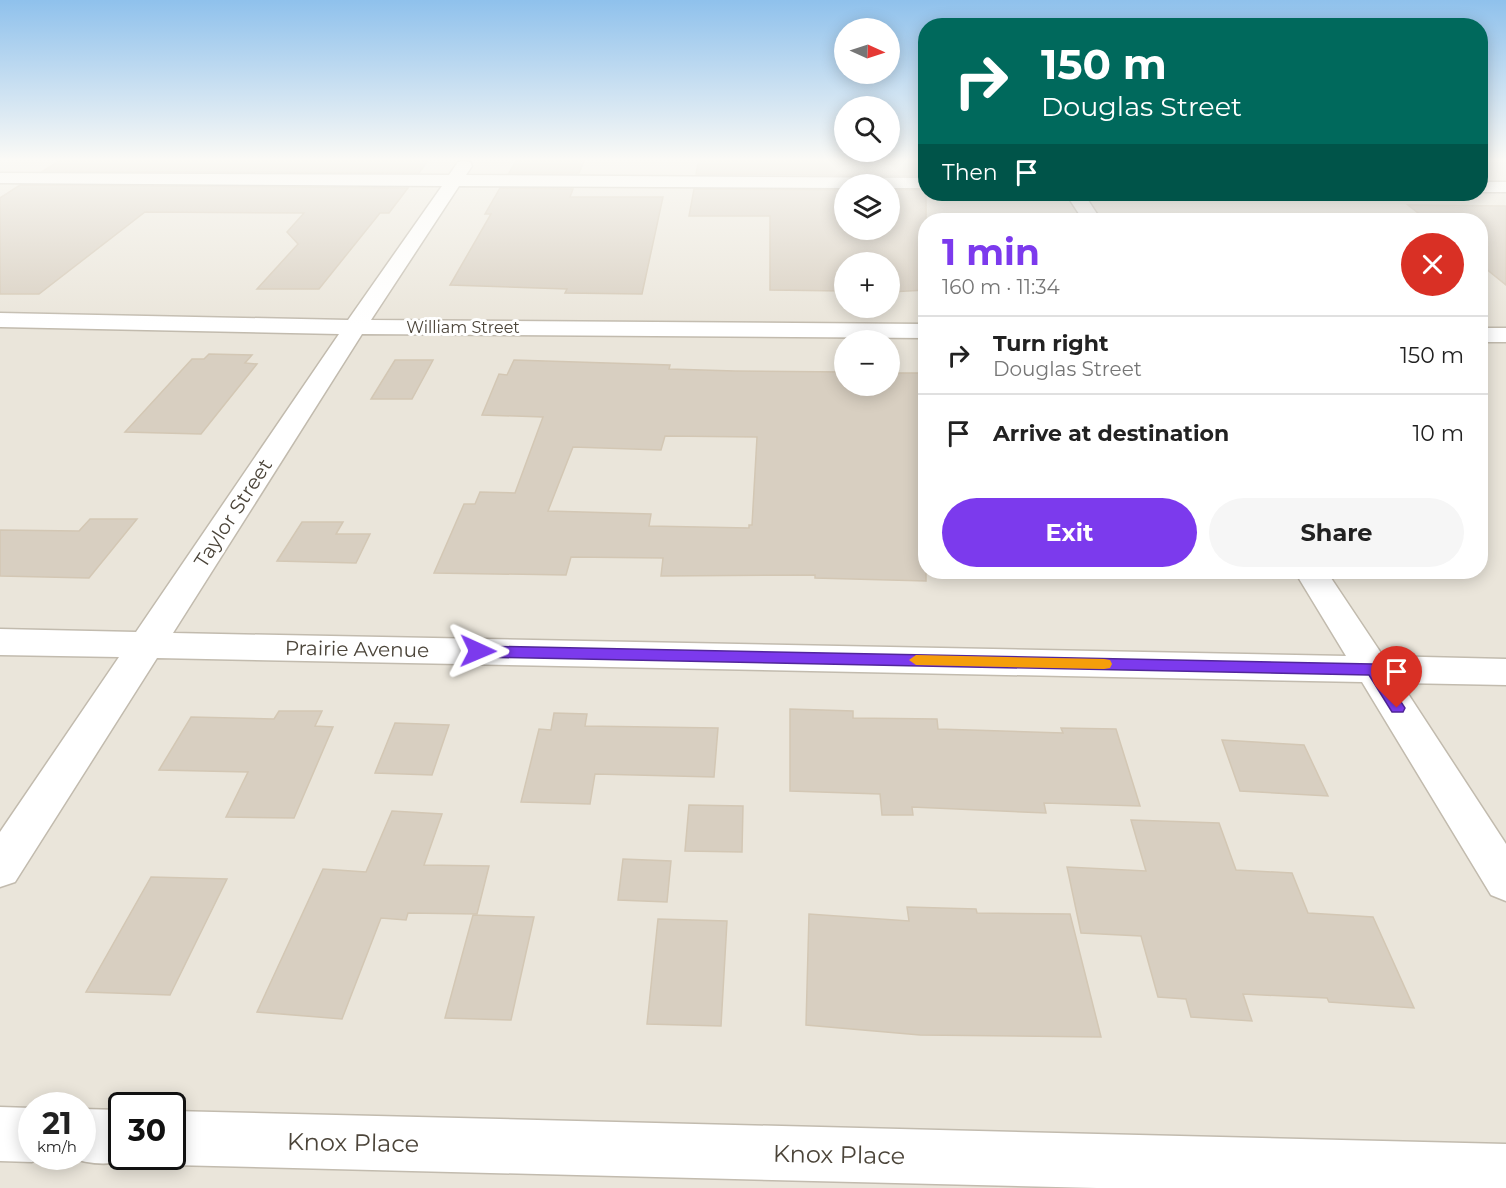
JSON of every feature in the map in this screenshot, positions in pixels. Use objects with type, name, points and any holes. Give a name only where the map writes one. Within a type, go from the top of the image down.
[{"type":"street","name":"Taylor Street","points":[[0,868],[355,327],[432,214]]},
{"type":"street","name":"William Street","points":[[0,320],[355,327],[918,331]]},
{"type":"street","points":[[1488,335],[1506,335]]},
{"type":"street","points":[[1315,579],[1506,881]]},
{"type":"street","name":"Prairie Avenue","points":[[0,642],[1506,672]]},
{"type":"street","points":[[0,1134],[18,1135]]},
{"type":"street","name":"Knox Place","points":[[186,1138],[1506,1171]]},
{"type":"shaded area","points":[[0,214],[834,214],[834,240],[900,240],[900,214],[918,214],[918,579],[1488,579],[1488,214],[1506,214],[1506,1188],[0,1188]]},
{"type":"building","points":[[0,214],[142,214],[39,294],[0,294]]},
{"type":"building","points":[[303,214],[379,214],[319,289],[257,289],[298,244],[287,232]]},
{"type":"building","points":[[491,214],[659,214],[642,294],[565,293],[567,289],[450,285]]},
{"type":"building","points":[[834,214],[834,240],[900,240],[900,214],[918,214],[918,290],[900,291],[900,252],[834,252],[834,291],[770,290],[770,216],[689,216]]},
{"type":"building","points":[[1488,214],[1506,214],[1506,285],[1488,270]]},
{"type":"building","points":[[209,354],[252,355],[245,363],[257,364],[201,434],[125,432],[192,359],[204,359]]},
{"type":"building","points":[[395,360],[433,360],[412,399],[371,399]]},
{"type":"building","points":[[514,360],[670,365],[669,369],[834,372],[834,396],[900,396],[900,373],[918,373],[918,579],[926,579],[926,581],[815,578],[815,575],[661,576],[663,558],[571,557],[566,575],[434,573],[464,504],[475,504],[480,492],[515,493],[543,417],[482,415],[499,374],[507,375]],"holes":[[[665,436],[757,437],[752,525],[749,525],[749,528],[649,526],[651,514],[548,511],[573,447],[661,450]]]},
{"type":"building","points":[[90,519],[137,519],[89,578],[0,576],[0,530],[79,531]]},
{"type":"building","points":[[302,522],[343,522],[336,534],[370,534],[356,563],[277,561]]},
{"type":"building","points":[[790,709],[853,711],[853,718],[937,719],[938,729],[1063,733],[1061,728],[1116,729],[1140,806],[1044,803],[1046,813],[912,807],[913,815],[882,815],[880,794],[790,791]]},
{"type":"building","points":[[279,711],[322,711],[315,726],[333,727],[294,818],[226,817],[248,772],[159,770],[191,717],[274,719]]},
{"type":"building","points":[[554,713],[587,714],[585,726],[718,728],[714,777],[595,774],[590,804],[521,802],[539,729],[551,730]]},
{"type":"building","points":[[395,723],[449,725],[432,775],[375,773]]},
{"type":"building","points":[[1222,740],[1304,745],[1328,796],[1240,791]]},
{"type":"building","points":[[689,805],[743,806],[742,852],[685,851]]},
{"type":"building","points":[[392,811],[442,814],[424,865],[489,866],[477,914],[408,913],[406,920],[381,918],[342,1019],[257,1012],[323,869],[366,872]]},
{"type":"building","points":[[1131,820],[1219,823],[1236,870],[1292,873],[1308,913],[1373,917],[1414,1008],[1329,1002],[1327,998],[1243,994],[1252,1021],[1191,1017],[1186,999],[1158,997],[1141,936],[1081,933],[1067,867],[1146,871]]},
{"type":"building","points":[[623,859],[671,861],[667,902],[618,900]]},
{"type":"building","points":[[151,877],[227,879],[170,995],[86,992]]},
{"type":"building","points":[[907,907],[976,909],[977,913],[1070,914],[1101,1037],[920,1035],[806,1025],[809,914],[909,921]]},
{"type":"building","points":[[473,915],[534,917],[511,1020],[445,1018]]},
{"type":"building","points":[[658,919],[727,921],[721,1026],[647,1024]]},
{"type":"slow traffic","points":[[916,660],[1104,664]]},
{"type":"route","points":[[478,651],[1373,669],[1397,708]]}]
